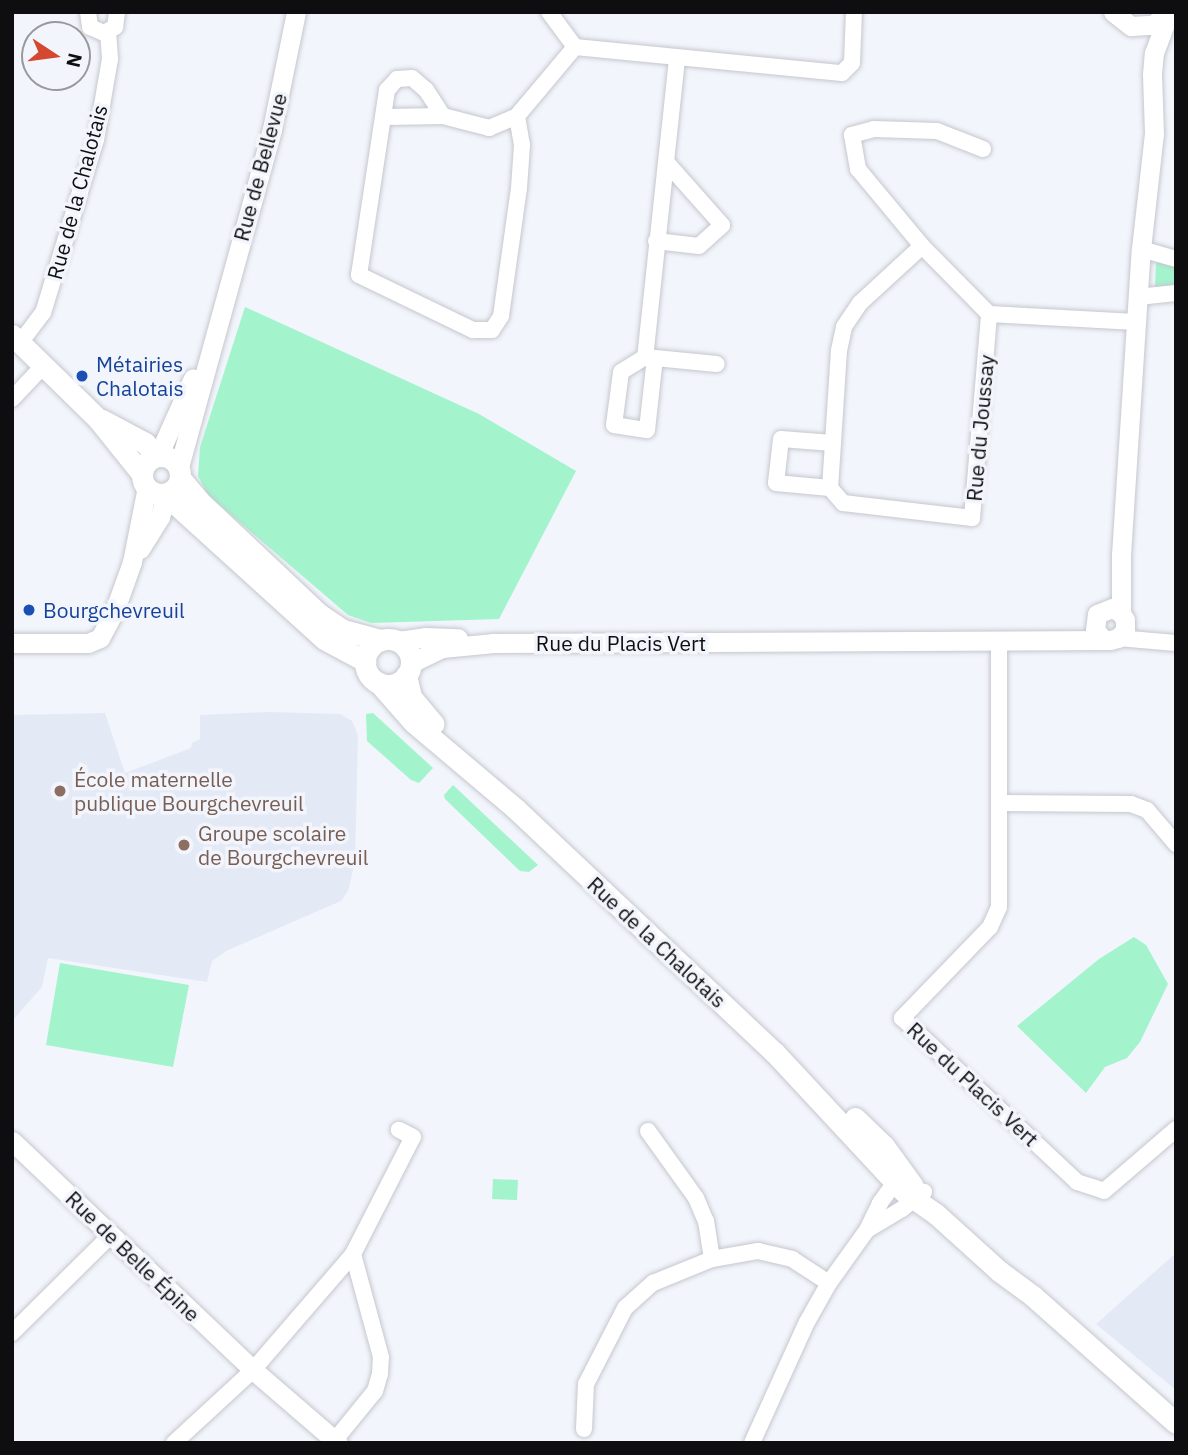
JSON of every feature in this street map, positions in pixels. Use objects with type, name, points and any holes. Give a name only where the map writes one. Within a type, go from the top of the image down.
[{"type":"main road","name":"Rue de la Chalotais","points":[[16,339],[164,482],[205,507],[326,620],[343,630],[389,641]]},
{"type":"main road","name":"Rue de la Chalotais","points":[[97,418],[145,443],[157,456],[172,459],[164,482],[172,502],[324,639],[365,661]]},
{"type":"main road","points":[[389,641],[406,648],[408,669],[394,684],[379,683],[369,674],[365,661],[370,648],[389,641]]},
{"type":"main road","name":"Rue de la Chalotais","points":[[408,669],[411,697],[422,712],[517,810],[797,1075],[898,1178],[1176,1423]]},
{"type":"main road","name":"Rue de la Chalotais","points":[[379,683],[413,722],[517,810]]},
{"type":"street","points":[[88,12],[87,19],[93,30],[108,32]]},
{"type":"street","name":"Rue de la Chalotais","points":[[16,339],[43,313],[96,140],[110,59],[108,32],[117,24],[117,12]]},
{"type":"street","name":"Rue de Bellevue","points":[[12,643],[88,643],[100,638],[114,612],[164,482],[217,319],[272,129],[296,12]]},
{"type":"street","points":[[549,12],[575,47],[842,73],[852,62],[854,12]]},
{"type":"street","points":[[1113,12],[1116,18],[1131,26],[1153,25],[1169,13]]},
{"type":"street","points":[[1168,644],[1111,623],[1121,555],[1140,249],[1154,134],[1152,74],[1154,53],[1169,13]]},
{"type":"street","points":[[1131,26],[1152,74]]},
{"type":"street","points":[[385,117],[443,116],[489,128],[517,116],[575,47]]},
{"type":"street","points":[[677,59],[656,241],[650,357],[717,364]]},
{"type":"street","points":[[443,116],[426,90],[412,78],[397,79],[387,90],[359,275],[473,330],[492,330],[501,316],[519,188],[522,145],[517,116]]},
{"type":"street","points":[[983,149],[937,131],[874,129],[852,135],[858,169],[922,247],[989,314],[1136,321]]},
{"type":"street","points":[[656,241],[699,246],[722,225],[666,162]]},
{"type":"street","points":[[830,488],[839,350],[844,327],[860,303],[922,247]]},
{"type":"street","points":[[1140,249],[1176,260]]},
{"type":"street","points":[[1138,297],[1176,293]]},
{"type":"street","name":"Rue du Joussay","points":[[833,443],[781,439],[776,483],[830,488],[843,503],[972,518],[989,314]]},
{"type":"street","name":"Rue de Bellevue","points":[[157,456],[217,319]]},
{"type":"street","points":[[12,399],[44,365]]},
{"type":"street","name":"Rue du Placis Vert","points":[[389,641],[425,637],[494,643],[999,642],[1052,640],[1111,623]]},
{"type":"street","name":"Rue du Placis Vert","points":[[999,642],[999,907],[990,927],[902,1018],[1077,1182],[1104,1191],[1176,1129]]},
{"type":"street","name":"Rue du Placis Vert","points":[[408,669],[442,648],[494,643]]},
{"type":"street","points":[[1000,803],[1131,804],[1147,810],[1176,844]]},
{"type":"street","points":[[174,1443],[253,1370],[353,1254],[413,1137],[399,1130]]},
{"type":"street","points":[[648,1131],[696,1198],[706,1222],[712,1259]]},
{"type":"street","name":"Rue de Belle Épine","points":[[12,1141],[253,1370],[336,1441],[375,1391],[380,1374],[381,1357],[353,1254]]},
{"type":"street","points":[[752,1443],[807,1322],[829,1283],[867,1230],[898,1178]]},
{"type":"street","points":[[867,1230],[920,1196]]},
{"type":"street","points":[[12,1333],[110,1236]]},
{"type":"street","points":[[584,1429],[586,1384],[625,1308],[653,1283],[712,1259],[758,1251],[792,1259],[829,1283]]},
{"type":"shaded area","name":"Groupe scolaire de Bourgchevreuil","points":[[269,712],[340,714],[352,721],[358,735],[355,862],[348,891],[341,901],[226,951],[212,961],[207,982],[48,958],[42,987],[12,1021],[12,715],[105,713],[125,773],[191,748],[192,743],[200,739],[200,715]]},
{"type":"shaded area","points":[[1176,1253],[1176,1390],[1096,1324]]},
{"type":"green space","points":[[1156,261],[1176,265],[1176,286],[1155,288]]},
{"type":"green space","points":[[245,307],[479,414],[576,471],[499,619],[371,623],[348,615],[208,495],[198,476],[200,447]]},
{"type":"green space","points":[[373,713],[433,768],[419,783],[411,780],[367,741],[366,714]]},
{"type":"green space","points":[[453,785],[538,865],[529,872],[520,871],[445,799],[444,795]]},
{"type":"green space","points":[[1134,937],[1146,945],[1168,984],[1140,1042],[1127,1058],[1105,1067],[1086,1093],[1017,1026],[1099,959]]},
{"type":"green space","points":[[60,963],[189,985],[173,1067],[46,1045]]},
{"type":"green space","points":[[493,1179],[518,1180],[517,1200],[492,1199]]},
{"type":"place","name":"Métairies Chalotais","points":[[82,376]]},
{"type":"place","name":"Bourgchevreuil","points":[[29,610]]},
{"type":"place","name":"École maternelle publique Bourgchevreuil","points":[[60,791]]},
{"type":"place","name":"Groupe scolaire de Bourgchevreuil","points":[[184,845]]}]
